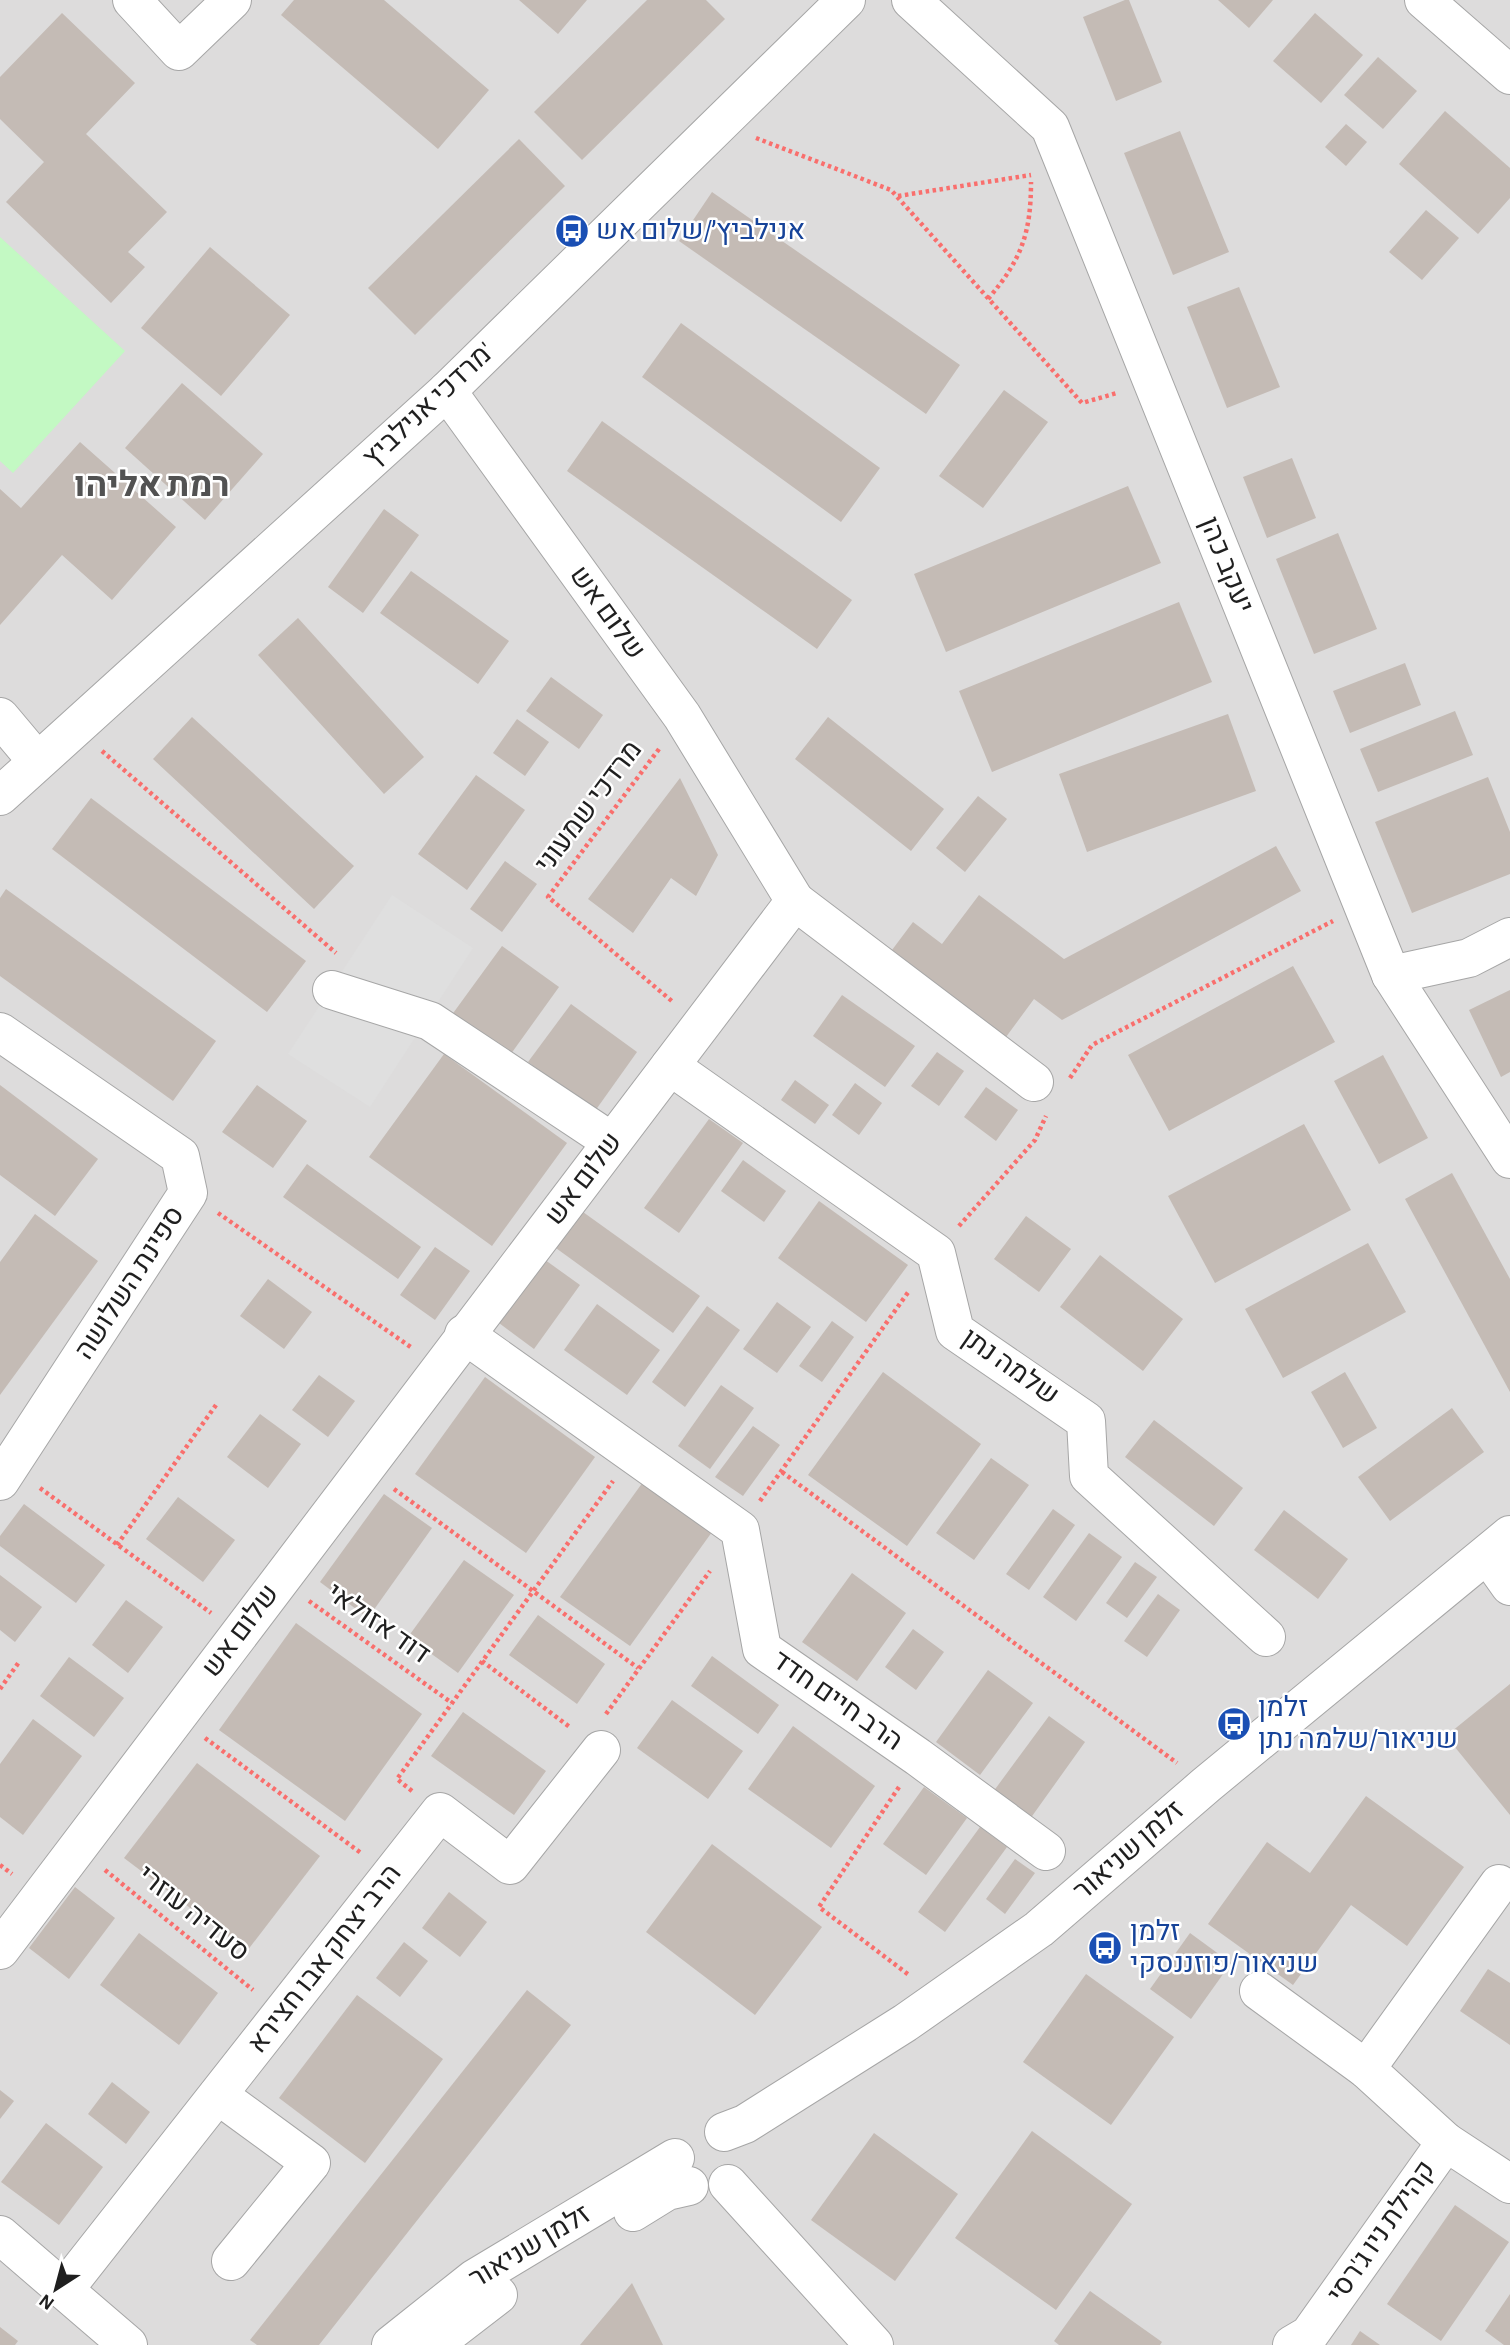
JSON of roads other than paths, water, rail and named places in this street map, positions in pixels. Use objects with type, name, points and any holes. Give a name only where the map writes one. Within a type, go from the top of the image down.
[{"type":"street","points":[[132,0],[179,51],[232,0]]},
{"type":"street","name":"מרדכי אנילביץ'","points":[[0,796],[447,391],[846,0]]},
{"type":"street","name":"יעקב כהן","points":[[911,0],[1050,128],[1049,172],[1152,382],[1391,975],[1510,1158]]},
{"type":"street","points":[[1424,0],[1510,75]]},
{"type":"street","name":"שלום אש","points":[[0,1950],[464,1334],[795,901],[682,716],[447,391]]},
{"type":"street","points":[[0,717],[37,761]]},
{"type":"street","points":[[795,901],[1049,1084]]},
{"type":"street","points":[[1391,975],[1469,958],[1510,937]]},
{"type":"street","points":[[338,975],[430,1021],[612,1142]]},
{"type":"street","name":"ספינת השלושה","points":[[0,1032],[180,1156],[188,1193],[5,1474]]},
{"type":"street","name":"שלמה נתן","points":[[670,1066],[936,1253],[954,1331],[1087,1421],[1089,1476],[1266,1637]]},
{"type":"street","name":"הרב חיים חדד","points":[[464,1334],[740,1530],[762,1649],[918,1757],[1046,1851]]},
{"type":"street","name":"זלמן שניאור","points":[[730,2158],[745,2124],[939,1998],[1039,1929],[1206,1784],[1504,1563]]},
{"type":"street","name":"זלמן שניאור","points":[[730,2158],[917,2038],[1059,1939],[1504,1563]]},
{"type":"street","name":"הרב יצחק אבו חצירא","points":[[64,2290],[440,1812],[510,1865],[594,1745]]},
{"type":"street","points":[[1366,2069],[1499,1884]]},
{"type":"street","points":[[1259,1991],[1366,2069],[1447,2142]]},
{"type":"street","points":[[218,2095],[312,2163],[230,2261]]},
{"type":"street","points":[[730,2158],[709,2191],[682,2172],[677,2147],[692,2131],[713,2128],[730,2158],[874,2345]]},
{"type":"street","name":"קהילת ניו ג'רסי","points":[[1292,2345],[1309,2335],[1447,2142],[1510,2185]]},
{"type":"street","name":"זלמן שניאור","points":[[391,2345],[474,2278],[682,2172]]},
{"type":"street","name":"זלמן שניאור","points":[[433,2345],[500,2294],[667,2191],[682,2172]]},
{"type":"street","points":[[0,2235],[128,2345]]},
{"type":"place","name":"אנילביץ׳/שלום אש","points":[[572,231]]},
{"type":"place","name":"זלמן שניאור/שלמה נתן","points":[[1234,1724]]},
{"type":"place","name":"זלמן שניאור/פוזננסקי","points":[[1105,1948]]},
{"type":"district","name":"רמת אליהו","points":[[152,485]]}]
